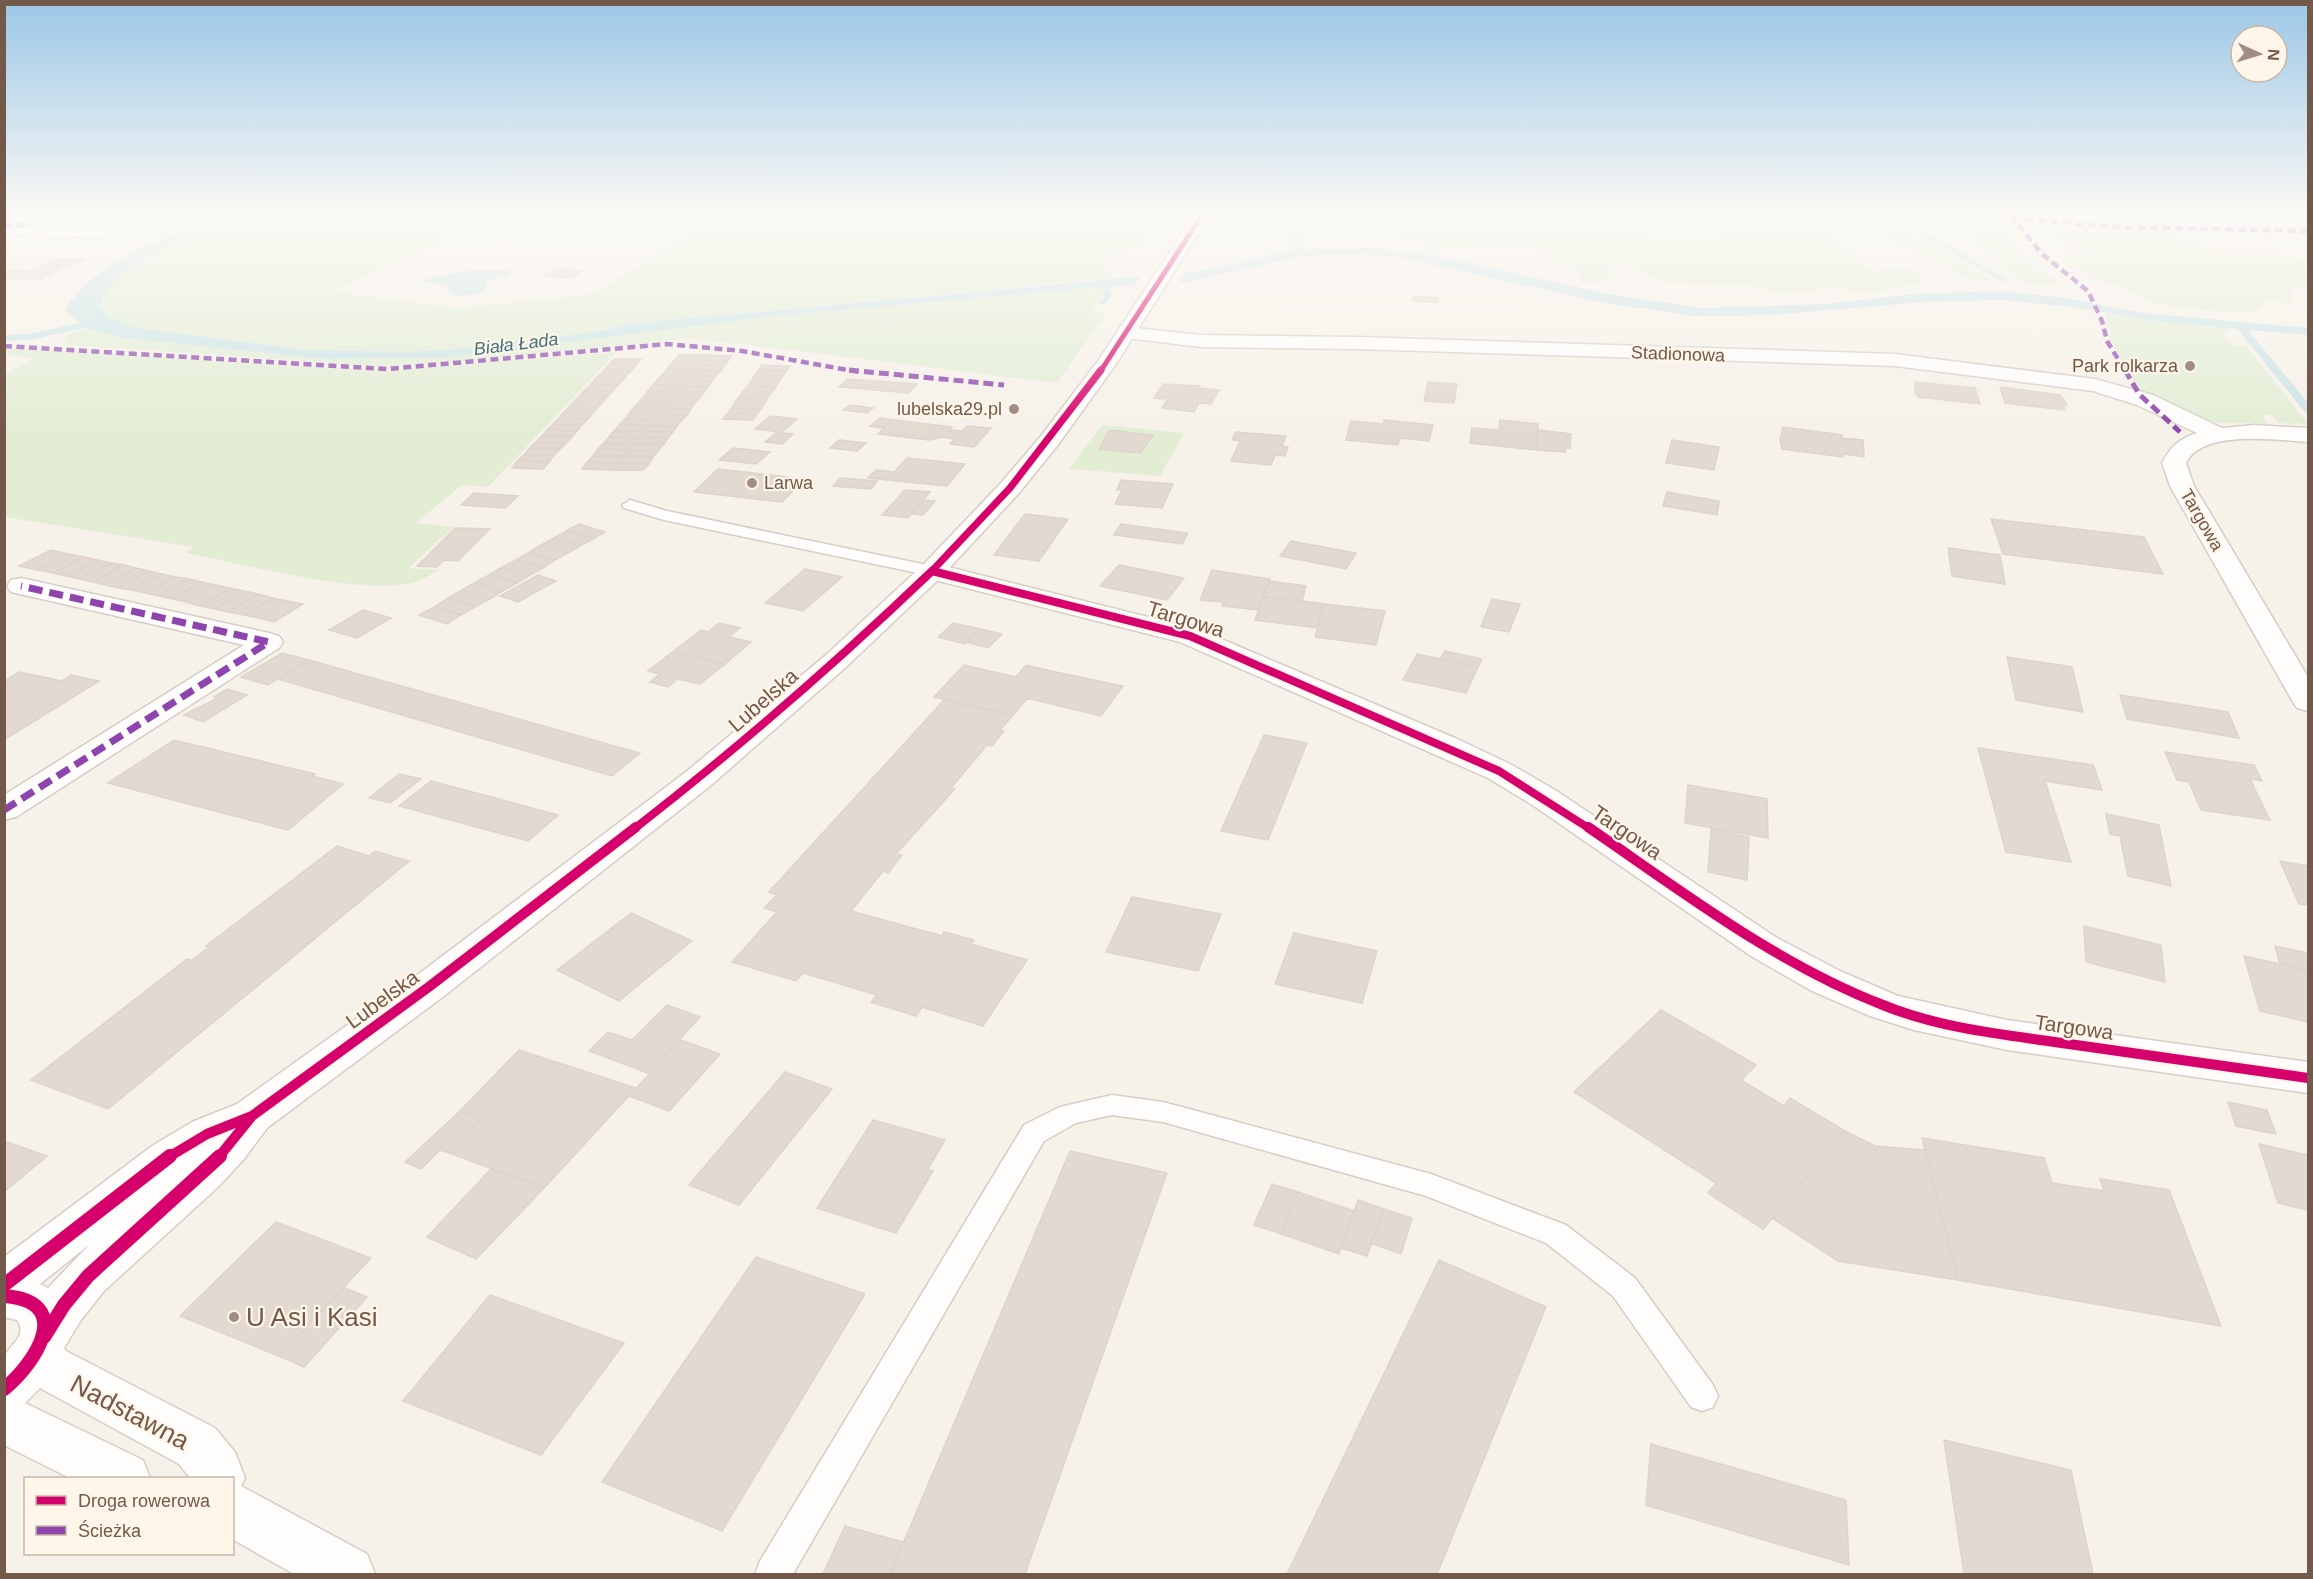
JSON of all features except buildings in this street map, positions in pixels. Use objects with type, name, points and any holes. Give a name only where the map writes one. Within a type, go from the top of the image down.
[{"type":"street","name":"Lubelska","points":[[4,1285],[167,1158],[207,1134],[252,1116],[430,986],[698,779],[836,661],[932,571],[1010,488],[1049,441],[1126,333],[1153,289]]},
{"type":"street","name":"Stadionowa","points":[[1126,333],[1201,341],[1370,343],[1895,360],[2096,385],[2145,400],[2219,435]]},
{"type":"street","name":"Targowa","points":[[2308,435],[2256,432],[2219,435],[2197,441],[2178,452],[2174,463],[2175,471],[2308,702]]},
{"type":"street","name":"Targowa","points":[[932,571],[1190,636],[1444,745],[1499,771],[1543,797],[1764,946],[1826,981],[1884,1006],[1914,1016],[2007,1035],[2308,1078]]},
{"type":"street","points":[[7,807],[269,642],[21,585]]},
{"type":"street","name":"Lubelska","points":[[4,1389],[30,1364],[55,1314],[81,1282],[203,1176],[232,1146],[252,1116]]},
{"type":"street","points":[[4,1296],[24,1298],[40,1308],[46,1326],[42,1343]]},
{"type":"street","name":"Nadstawna","points":[[42,1343],[42,1361],[48,1367],[197,1446],[216,1470],[218,1477]]},
{"type":"street","points":[[4,1419],[119,1477]]},
{"type":"street","points":[[234,1510],[347,1575]]},
{"type":"lane","points":[[630,505],[664,515],[932,571]]},
{"type":"lane","points":[[773,1575],[1034,1133],[1070,1114],[1112,1105],[1163,1112],[1431,1186],[1556,1234],[1624,1287],[1702,1396]]},
{"type":"green space","points":[[109,289],[341,289],[334,292],[458,308],[594,294],[603,289],[998,289],[626,324],[603,331],[471,348],[409,352],[304,350],[131,327],[106,315],[100,306]]},
{"type":"green space","points":[[1080,289],[1100,289],[1101,298],[1091,312],[1106,313],[1057,383],[690,338],[438,364],[376,366],[66,345],[63,339],[74,332],[88,329],[125,338],[323,359],[440,358],[778,316]]},
{"type":"green space","points":[[1763,289],[1892,289],[1872,292],[1836,289],[1783,292]]},
{"type":"green space","points":[[2125,289],[2291,289],[2290,303],[2266,301],[2256,311],[2214,311],[2148,302],[2135,292]]},
{"type":"green space","points":[[2105,313],[2168,323],[2230,329],[2223,337],[2234,346],[2246,346],[2308,424],[2278,423],[2272,415],[2262,414],[2267,423],[2217,423],[2143,396],[2109,337],[2111,332]]},
{"type":"green space","points":[[5,348],[383,371],[617,352],[488,487],[462,485],[416,523],[453,527],[409,568],[437,570],[421,580],[399,585],[372,586],[306,578],[186,553],[193,547],[5,517],[5,374],[35,358],[5,355]]},
{"type":"green space","points":[[1102,425],[1184,433],[1160,476],[1069,469]]},
{"type":"water","name":"Biała Łada","points":[[83,289],[109,289],[100,306],[106,315],[131,327],[304,350],[409,352],[471,348],[603,331],[626,324],[1010,289],[1080,289],[778,316],[440,358],[323,359],[125,338],[88,329],[65,310]]},
{"type":"water","points":[[448,289],[486,289],[486,291],[464,296],[450,294]]},
{"type":"water","points":[[1541,289],[1585,289],[1701,308],[1826,304],[1915,294],[1999,291],[2072,299],[2144,313],[2308,328],[2308,335],[2168,323],[2074,307],[2002,300],[1924,302],[1768,315],[1696,316],[1605,303]]},
{"type":"waterway","points":[[1103,302],[1108,296],[1105,289]]},
{"type":"waterway","points":[[4,338],[29,337],[99,322]]},
{"type":"waterway","points":[[2239,325],[2308,409]]},
{"type":"marked path","points":[[2085,289],[2102,321],[2107,341],[2139,394],[2180,432]]},
{"type":"marked path","points":[[4,346],[153,353],[338,368],[387,369],[667,344],[742,351],[867,373],[1004,385]]},
{"type":"marked path","points":[[4,810],[269,642],[21,586]]},
{"type":"cycle path","points":[[4,1285],[167,1158],[207,1134],[252,1116],[430,986],[698,779],[836,661],[932,571],[1010,488],[1049,441],[1106,364],[1155,289]]},
{"type":"cycle path","points":[[932,571],[1190,636],[1444,745],[1499,771],[1543,797],[1764,947],[1826,981],[1884,1006],[1914,1016],[2007,1035],[2308,1078]]},
{"type":"cycle path","points":[[44,1337],[64,1305],[88,1276],[203,1174],[229,1147],[252,1116]]},
{"type":"cycle path","points":[[4,1296],[16,1297],[34,1305],[44,1321],[45,1330],[43,1340],[31,1362],[4,1389]]},
{"type":"place","name":"Park rolkarza","points":[[2190,366]]},
{"type":"place","name":"lubelska29.pl","points":[[1014,409]]},
{"type":"place","name":"Larwa","points":[[752,483]]},
{"type":"place","name":"U Asi i Kasi","points":[[234,1317]]}]
